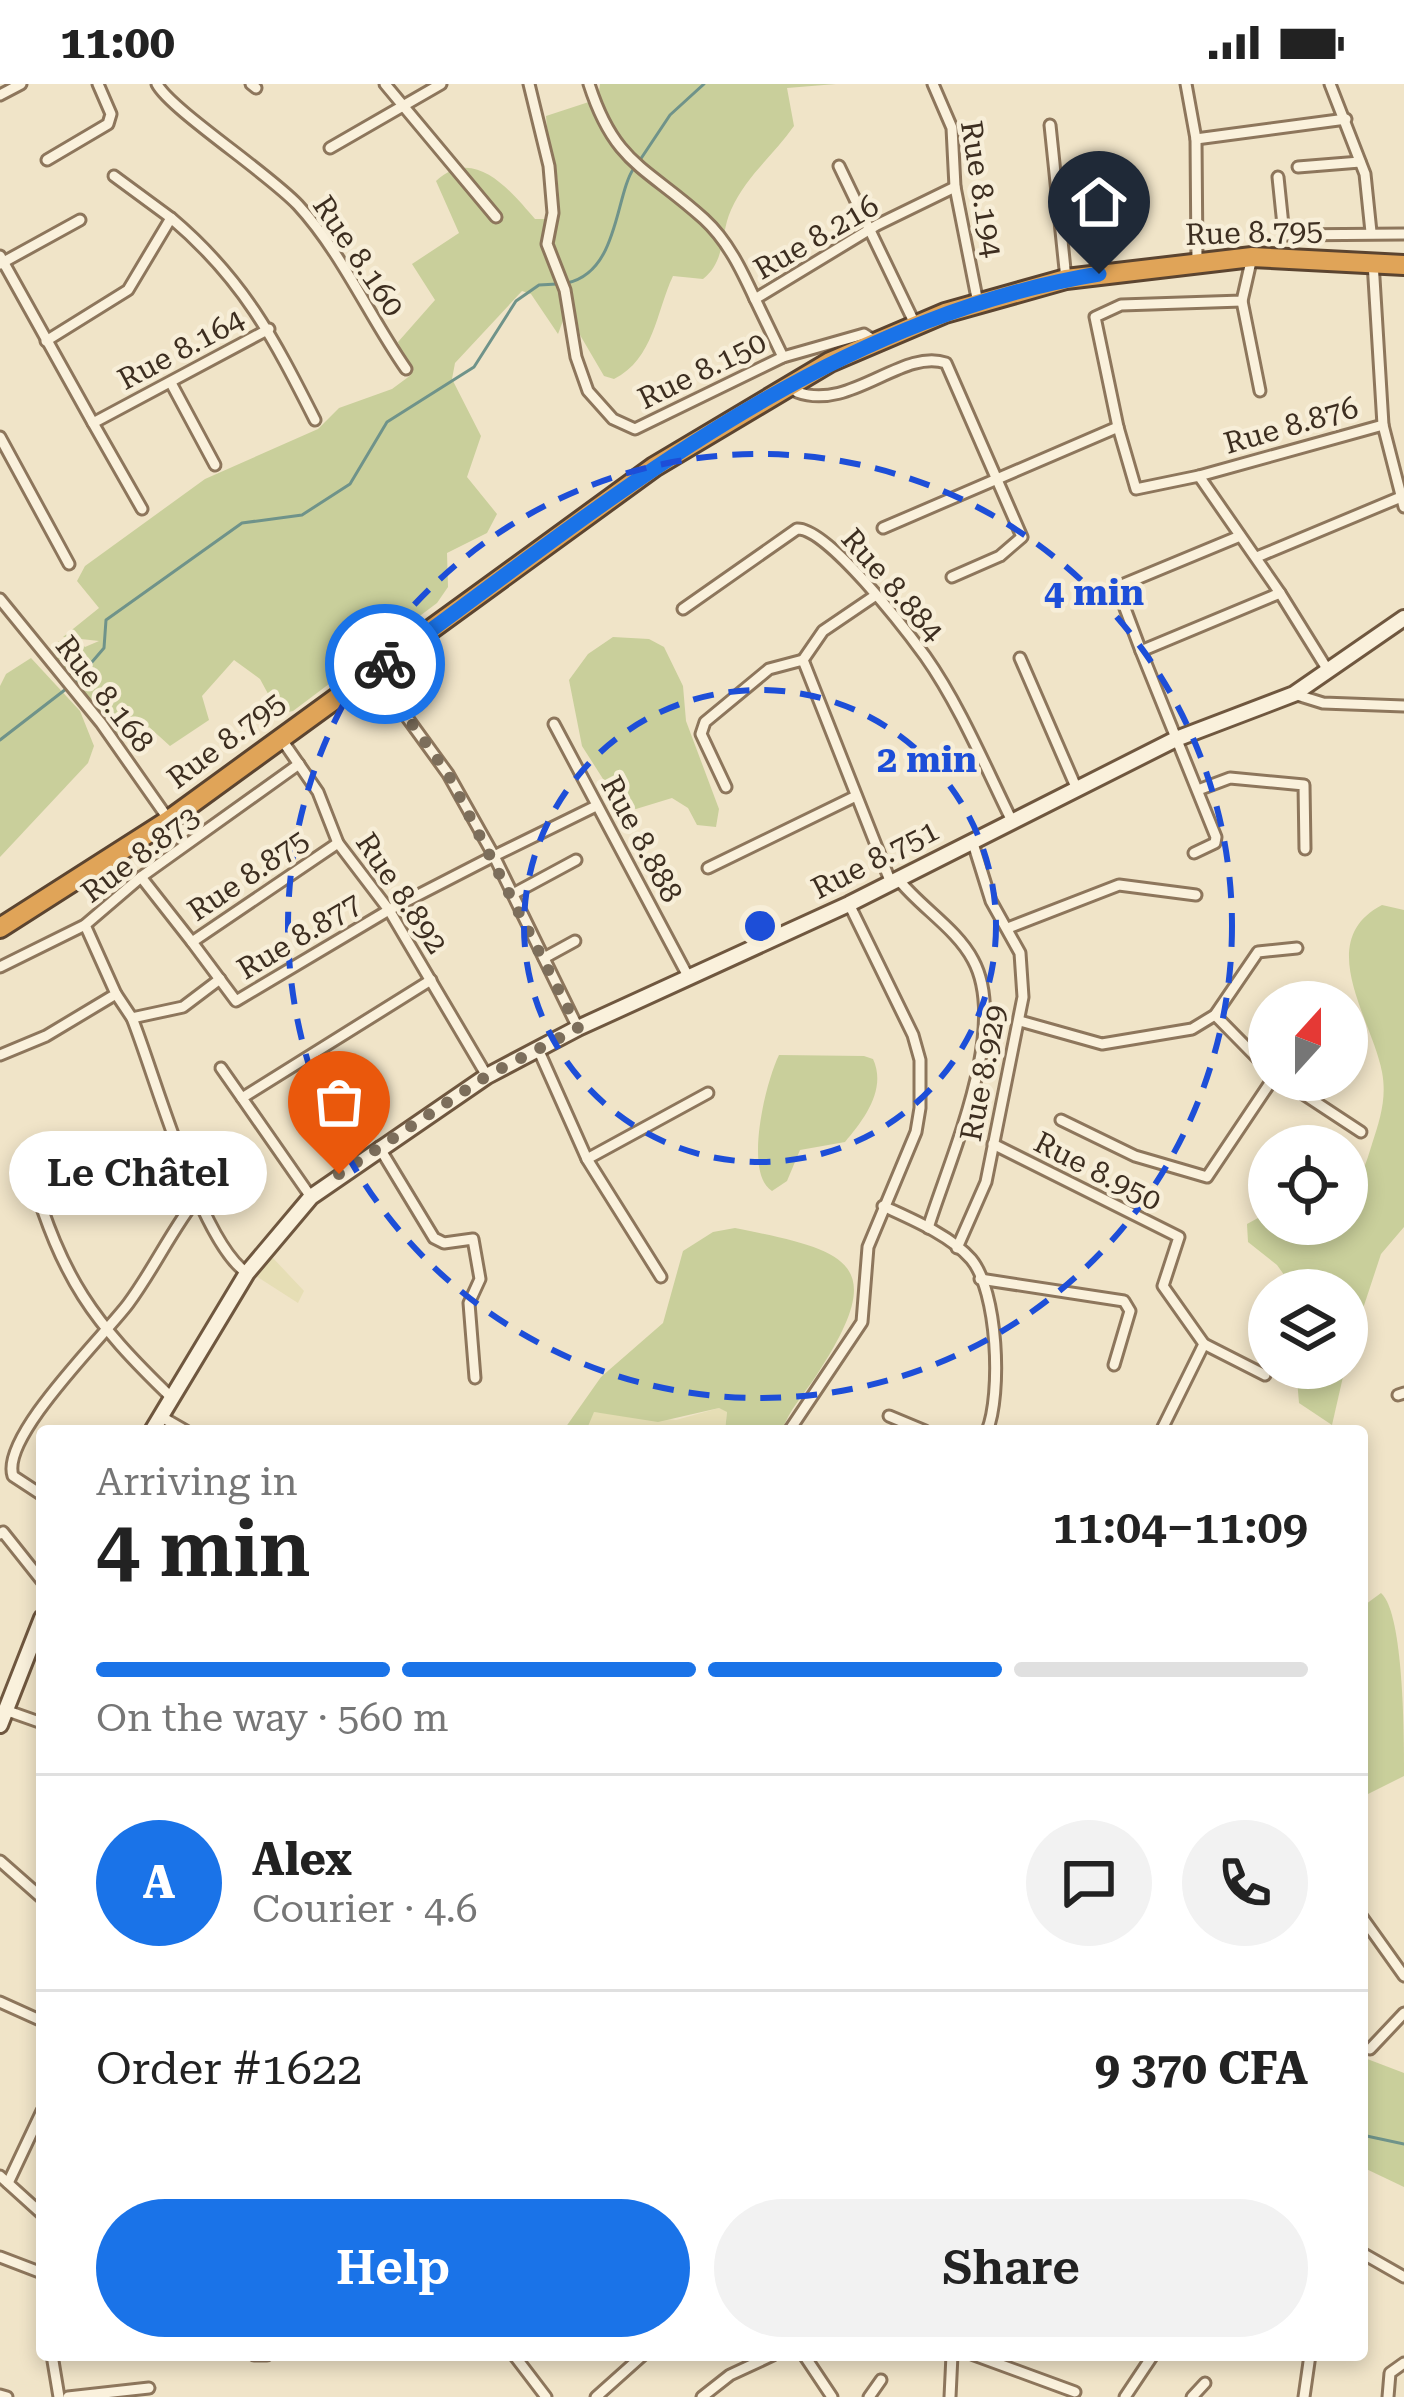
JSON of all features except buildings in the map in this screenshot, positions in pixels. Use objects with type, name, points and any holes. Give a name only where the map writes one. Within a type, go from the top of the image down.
[{"type":"highway","name":"Rue 8.795","points":[[0,928],[170,820],[655,466],[790,382],[875,341],[978,303],[1066,279],[1252,257],[1404,266]]},
{"type":"main road","name":"Rue 8.751","points":[[155,1425],[247,1273],[311,1197],[487,1076],[578,1028],[849,904],[1176,739],[1294,694],[1404,618]]},
{"type":"main road","points":[[3,1718],[6,1685],[36,1642]]},
{"type":"street","points":[[0,95],[21,84]]},
{"type":"street","points":[[47,160],[108,124],[111,114],[98,84]]},
{"type":"street","name":"Rue 8.160","points":[[158,84],[163,95],[253,161],[302,209],[406,369]]},
{"type":"street","points":[[385,84],[496,217]]},
{"type":"street","points":[[330,148],[441,84]]},
{"type":"street","name":"Rue 8.150","points":[[529,84],[549,166],[553,213],[547,244],[559,270],[588,391],[613,419],[635,429],[783,357],[864,334],[875,341]]},
{"type":"street","points":[[590,84],[624,154],[707,221],[731,251],[755,299]]},
{"type":"street","name":"Rue 8.194","points":[[933,84],[952,128],[955,187],[978,303]]},
{"type":"street","points":[[1186,84],[1196,139],[1197,261]]},
{"type":"street","points":[[1330,84],[1370,194],[1371,232]]},
{"type":"street","points":[[1196,139],[1346,118]]},
{"type":"street","points":[[1050,124],[1066,279]]},
{"type":"street","points":[[1298,167],[1360,162]]},
{"type":"street","points":[[839,166],[915,324]]},
{"type":"street","points":[[114,176],[171,218],[235,278],[269,329],[315,420]]},
{"type":"street","points":[[1277,177],[1284,236],[1404,234]]},
{"type":"street","name":"Rue 8.216","points":[[783,357],[755,299],[955,187]]},
{"type":"street","points":[[46,341],[128,290],[171,218]]},
{"type":"street","points":[[1,261],[80,220]]},
{"type":"street","points":[[1252,257],[1242,324],[1260,391]]},
{"type":"street","name":"Rue 8.164","points":[[1,261],[93,423],[269,329]]},
{"type":"street","points":[[1373,262],[1383,424]]},
{"type":"street","points":[[884,528],[1118,427],[1095,317],[1120,305],[1242,301]]},
{"type":"street","points":[[790,382],[797,392],[828,397],[942,360],[1022,537],[1000,556],[952,578]]},
{"type":"street","points":[[171,383],[215,465]]},
{"type":"street","points":[[93,423],[142,509]]},
{"type":"street","name":"Rue 8.876","points":[[1118,427],[1132,485],[1147,490],[1383,424],[1402,502]]},
{"type":"street","points":[[0,437],[69,564]]},
{"type":"street","points":[[1199,476],[1329,672]]},
{"type":"street","points":[[1257,557],[1402,502]]},
{"type":"street","name":"Rue 8.884","points":[[683,610],[719,580],[734,575],[797,529],[806,528],[876,595],[928,660],[1011,820]]},
{"type":"street","points":[[1194,853],[1216,841],[1118,593],[1122,583],[1240,536]]},
{"type":"street","points":[[1142,651],[1280,593]]},
{"type":"street","points":[[726,788],[700,734],[704,722],[769,669],[803,659],[823,631],[876,595]]},
{"type":"street","name":"Rue 8.168","points":[[0,599],[101,723],[170,820]]},
{"type":"street","points":[[1020,658],[1076,787]]},
{"type":"street","points":[[803,659],[894,881],[962,945],[979,976],[981,1061],[928,1228]]},
{"type":"street","points":[[374,671],[448,774],[578,1028]]},
{"type":"street","points":[[1294,694],[1323,703],[1404,706]]},
{"type":"street","name":"Rue 8.888","points":[[554,724],[689,978]]},
{"type":"street","name":"Rue 8.892","points":[[280,737],[318,792],[338,843],[389,910],[487,1076]]},
{"type":"street","name":"Rue 8.873","points":[[0,967],[85,925],[141,877],[299,764]]},
{"type":"street","points":[[1198,790],[1231,778],[1275,779],[1307,789],[1305,849]]},
{"type":"street","points":[[708,868],[856,796]]},
{"type":"street","points":[[389,910],[596,806]]},
{"type":"street","name":"Rue 8.929","points":[[957,1248],[980,1200],[1020,1021],[1020,953],[992,902],[972,840]]},
{"type":"street","name":"Rue 8.875","points":[[141,877],[192,942],[338,843]]},
{"type":"street","points":[[513,894],[576,860]]},
{"type":"street","points":[[1009,928],[1119,886],[1196,895]]},
{"type":"street","points":[[793,1425],[862,1322],[868,1247],[916,1132],[920,1060],[906,1018],[849,904]]},
{"type":"street","name":"Rue 8.877","points":[[192,942],[236,1001],[389,910]]},
{"type":"street","points":[[85,925],[132,1018],[224,1250],[247,1273]]},
{"type":"street","points":[[544,958],[575,941]]},
{"type":"street","points":[[1020,1021],[1102,1044],[1192,1029],[1215,1016],[1258,952],[1297,948]]},
{"type":"street","points":[[132,1018],[183,1007],[220,980]]},
{"type":"street","points":[[242,1097],[431,980]]},
{"type":"street","points":[[0,1055],[116,994]]},
{"type":"street","points":[[1215,1016],[1248,1049]]},
{"type":"street","points":[[538,1049],[587,1159],[661,1276]]},
{"type":"street","points":[[221,1068],[311,1197]]},
{"type":"street","points":[[587,1159],[708,1093]]},
{"type":"street","points":[[1061,1120],[1135,1156],[1207,1177],[1258,1101]]},
{"type":"street","points":[[1314,1101],[1350,1125]]},
{"type":"street","name":"Rue 8.950","points":[[993,1144],[1179,1237],[1163,1286],[1204,1344]]},
{"type":"street","points":[[379,1147],[434,1238],[444,1243],[473,1239],[480,1279],[469,1303],[475,1378]]},
{"type":"street","points":[[30,1171],[60,1258],[105,1332],[172,1398]]},
{"type":"street","points":[[36,1491],[13,1476],[11,1460],[57,1382],[105,1332],[199,1195]]},
{"type":"street","points":[[883,1206],[928,1228],[970,1258],[980,1279],[997,1379],[988,1425]]},
{"type":"street","points":[[980,1279],[1124,1301],[1130,1312],[1114,1364]]},
{"type":"street","points":[[1164,1425],[1204,1344],[1248,1366]]},
{"type":"street","points":[[889,1416],[911,1425]]},
{"type":"street","points":[[160,1417],[175,1425]]},
{"type":"street","points":[[1,1532],[36,1574]]},
{"type":"street","points":[[3,1718],[36,1722]]},
{"type":"street","points":[[0,1861],[36,1893]]},
{"type":"street","points":[[1368,1925],[1404,1976]]},
{"type":"street","points":[[1,2004],[36,2019]]},
{"type":"street","points":[[1370,2049],[1404,2013]]},
{"type":"street","points":[[36,2121],[4,2180],[36,2209]]},
{"type":"street","points":[[1368,2256],[1404,2277]]},
{"type":"street","points":[[0,2257],[36,2271]]},
{"type":"street","points":[[53,2361],[59,2397]]},
{"type":"street","points":[[519,2361],[546,2397]]},
{"type":"street","points":[[596,2397],[636,2361]]},
{"type":"street","points":[[702,2397],[730,2375],[760,2361]]},
{"type":"street","points":[[808,2361],[832,2397]]},
{"type":"street","points":[[950,2397],[952,2361]]},
{"type":"street","points":[[990,2361],[1075,2392]]},
{"type":"street","points":[[1125,2397],[1149,2361]]},
{"type":"street","points":[[1304,2397],[1309,2361]]},
{"type":"street","points":[[1388,2397],[1398,2365]]},
{"type":"street","points":[[869,2397],[881,2380]]},
{"type":"street","points":[[1192,2397],[1204,2383]]},
{"type":"street","points":[[68,2397],[148,2388]]},
{"type":"shaded area","points":[[272,1257],[304,1291],[298,1303],[256,1276]]},
{"type":"shaded area","points":[[719,1408],[727,1411],[726,1425],[588,1425],[593,1412],[676,1420]]},
{"type":"green space","points":[[600,84],[836,84],[787,88],[794,126],[737,198],[710,272],[703,279],[673,276],[646,347],[627,370],[614,379],[604,376],[580,335],[574,306],[567,310],[558,334],[531,294],[522,291],[455,363],[452,379],[481,436],[467,477],[497,514],[487,533],[447,553],[448,587],[437,603],[293,711],[279,714],[260,679],[234,660],[202,696],[209,720],[170,746],[149,727],[125,742],[51,652],[59,641],[79,672],[80,643],[85,647],[99,641],[63,637],[99,608],[77,581],[85,566],[205,479],[318,429],[339,408],[392,389],[411,375],[398,342],[435,300],[412,264],[459,233],[436,181],[451,171],[478,170],[504,186],[535,219],[552,219],[558,182],[546,116],[598,99]]},
{"type":"green space","points":[[613,637],[649,639],[664,647],[683,686],[686,721],[719,809],[716,827],[697,825],[688,808],[672,798],[636,809],[619,804],[582,746],[569,680],[588,654]]},
{"type":"green space","points":[[31,658],[80,711],[94,746],[88,763],[0,857],[0,686],[6,674]]},
{"type":"green space","points":[[1382,905],[1404,910],[1404,1227],[1381,1254],[1368,1293],[1368,1269],[1280,1269],[1252,1245],[1368,1245],[1368,1155],[1384,1091],[1368,1029],[1368,981],[1352,981],[1349,960],[1351,939],[1362,920]]},
{"type":"green space","points":[[779,1055],[864,1056],[873,1059],[877,1082],[866,1114],[845,1142],[800,1150],[787,1181],[772,1191],[763,1181],[758,1147],[763,1105]]},
{"type":"green space","points":[[735,1228],[807,1245],[832,1255],[847,1268],[854,1286],[839,1338],[785,1425],[726,1425],[727,1412],[719,1408],[658,1422],[594,1412],[589,1425],[567,1425],[601,1377],[663,1323],[683,1251],[713,1232]]},
{"type":"green space","points":[[1298,1389],[1340,1389],[1332,1425],[1299,1403]]},
{"type":"green space","points":[[1381,1593],[1394,1625],[1404,1776],[1368,1794],[1368,1603]]},
{"type":"green space","points":[[1368,2059],[1404,2073],[1404,2187],[1368,2170]]},
{"type":"waterway","points":[[640,160],[670,115],[704,84]]},
{"type":"waterway","points":[[567,283],[584,276],[606,249],[634,168]]},
{"type":"waterway","points":[[74,683],[104,648],[106,620],[242,523],[302,515],[350,484],[387,422],[474,367],[516,301],[539,285],[557,284]]},
{"type":"waterway","points":[[0,740],[66,689]]},
{"type":"waterway","points":[[1368,2136],[1404,2144]]},
{"type":"way so far","points":[[339,1174],[487,1076],[578,1028],[500,866],[448,774],[374,671],[385,664]]},
{"type":"place","name":"Le Châtel","points":[[339,1174]]},
{"type":"route","points":[[385,664],[655,466],[790,382],[915,324],[1019,291],[1099,274]]}]
